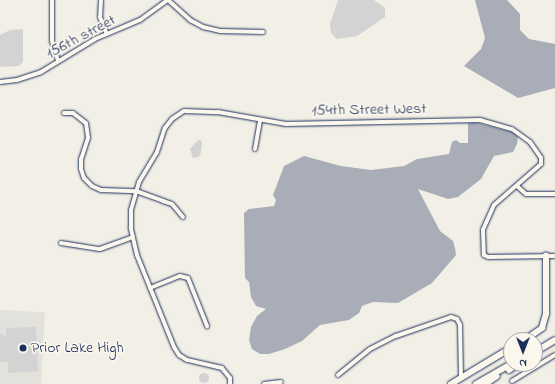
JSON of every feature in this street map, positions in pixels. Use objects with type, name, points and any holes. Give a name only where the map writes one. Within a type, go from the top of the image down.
[{"type":"main road","points":[[543,348],[555,340]]},
{"type":"main road","points":[[476,384],[503,369]]},
{"type":"main road","points":[[485,384],[505,372]]},
{"type":"street","points":[[52,0],[52,41],[58,61]]},
{"type":"street","points":[[101,0],[100,17],[107,34]]},
{"type":"street","points":[[168,0],[190,20],[203,27],[220,31],[264,32]]},
{"type":"street","name":"156th street","points":[[0,82],[17,80],[40,72],[107,34],[140,20],[168,0]]},
{"type":"street","name":"154th Street West","points":[[136,192],[145,170],[161,144],[165,128],[172,119],[184,111],[218,112],[286,124],[480,120],[521,134],[530,142],[541,158],[538,169],[517,186]]},
{"type":"street","points":[[64,113],[73,113],[86,123],[88,138],[81,159],[84,178],[101,190],[136,192],[172,204],[183,217]]},
{"type":"street","points":[[255,149],[260,120]]},
{"type":"street","points":[[555,194],[526,194],[517,186],[494,205],[488,216],[483,248],[484,254],[488,257],[555,256]]},
{"type":"street","points":[[136,192],[131,210],[133,237],[150,288],[179,355],[194,363],[222,368],[230,378],[230,384]]},
{"type":"street","points":[[61,243],[100,249],[133,237]]},
{"type":"street","points":[[536,332],[542,328],[546,314],[546,256]]},
{"type":"street","points":[[150,288],[180,276],[188,278],[206,326]]},
{"type":"street","points":[[338,375],[370,349],[396,336],[444,319],[457,319],[460,326],[461,378]]},
{"type":"street","points":[[451,384],[503,353]]},
{"type":"street","points":[[512,381],[555,356]]},
{"type":"street","points":[[264,384],[281,382]]},
{"type":"shaded area","points":[[338,0],[374,0],[385,8],[385,17],[357,36],[337,39],[331,33],[330,24]]},
{"type":"shaded area","points":[[475,0],[507,0],[520,14],[520,30],[529,39],[555,44],[555,88],[518,98],[464,66],[481,49],[485,38]]},
{"type":"shaded area","points":[[23,29],[23,62],[19,66],[0,67],[0,35],[10,30]]},
{"type":"shaded area","points":[[474,122],[512,132],[518,137],[517,144],[513,152],[494,156],[481,179],[458,197],[448,199],[418,189],[440,231],[453,241],[455,248],[456,255],[432,283],[398,303],[373,302],[362,306],[359,313],[349,320],[320,325],[302,341],[285,349],[269,354],[260,354],[252,349],[249,340],[251,327],[257,316],[266,309],[256,306],[251,297],[249,282],[245,278],[244,213],[249,209],[274,206],[276,200],[273,195],[284,166],[304,156],[341,166],[371,170],[404,166],[417,159],[449,154],[452,142],[456,140],[460,143],[468,143],[468,123]]},
{"type":"shaded area","points":[[198,140],[202,141],[201,152],[199,157],[193,158],[190,149]]},
{"type":"shaded area","name":"Prior Lake High","points":[[0,310],[45,312],[41,384],[0,384]]},
{"type":"shaded area","points":[[36,327],[38,371],[8,373],[8,362],[0,362],[0,333],[6,337],[6,328]]},
{"type":"shaded area","points":[[202,373],[206,373],[208,374],[208,382],[202,383],[199,380],[199,376]]},
{"type":"place","name":"Prior Lake High","points":[[23,348]]}]
